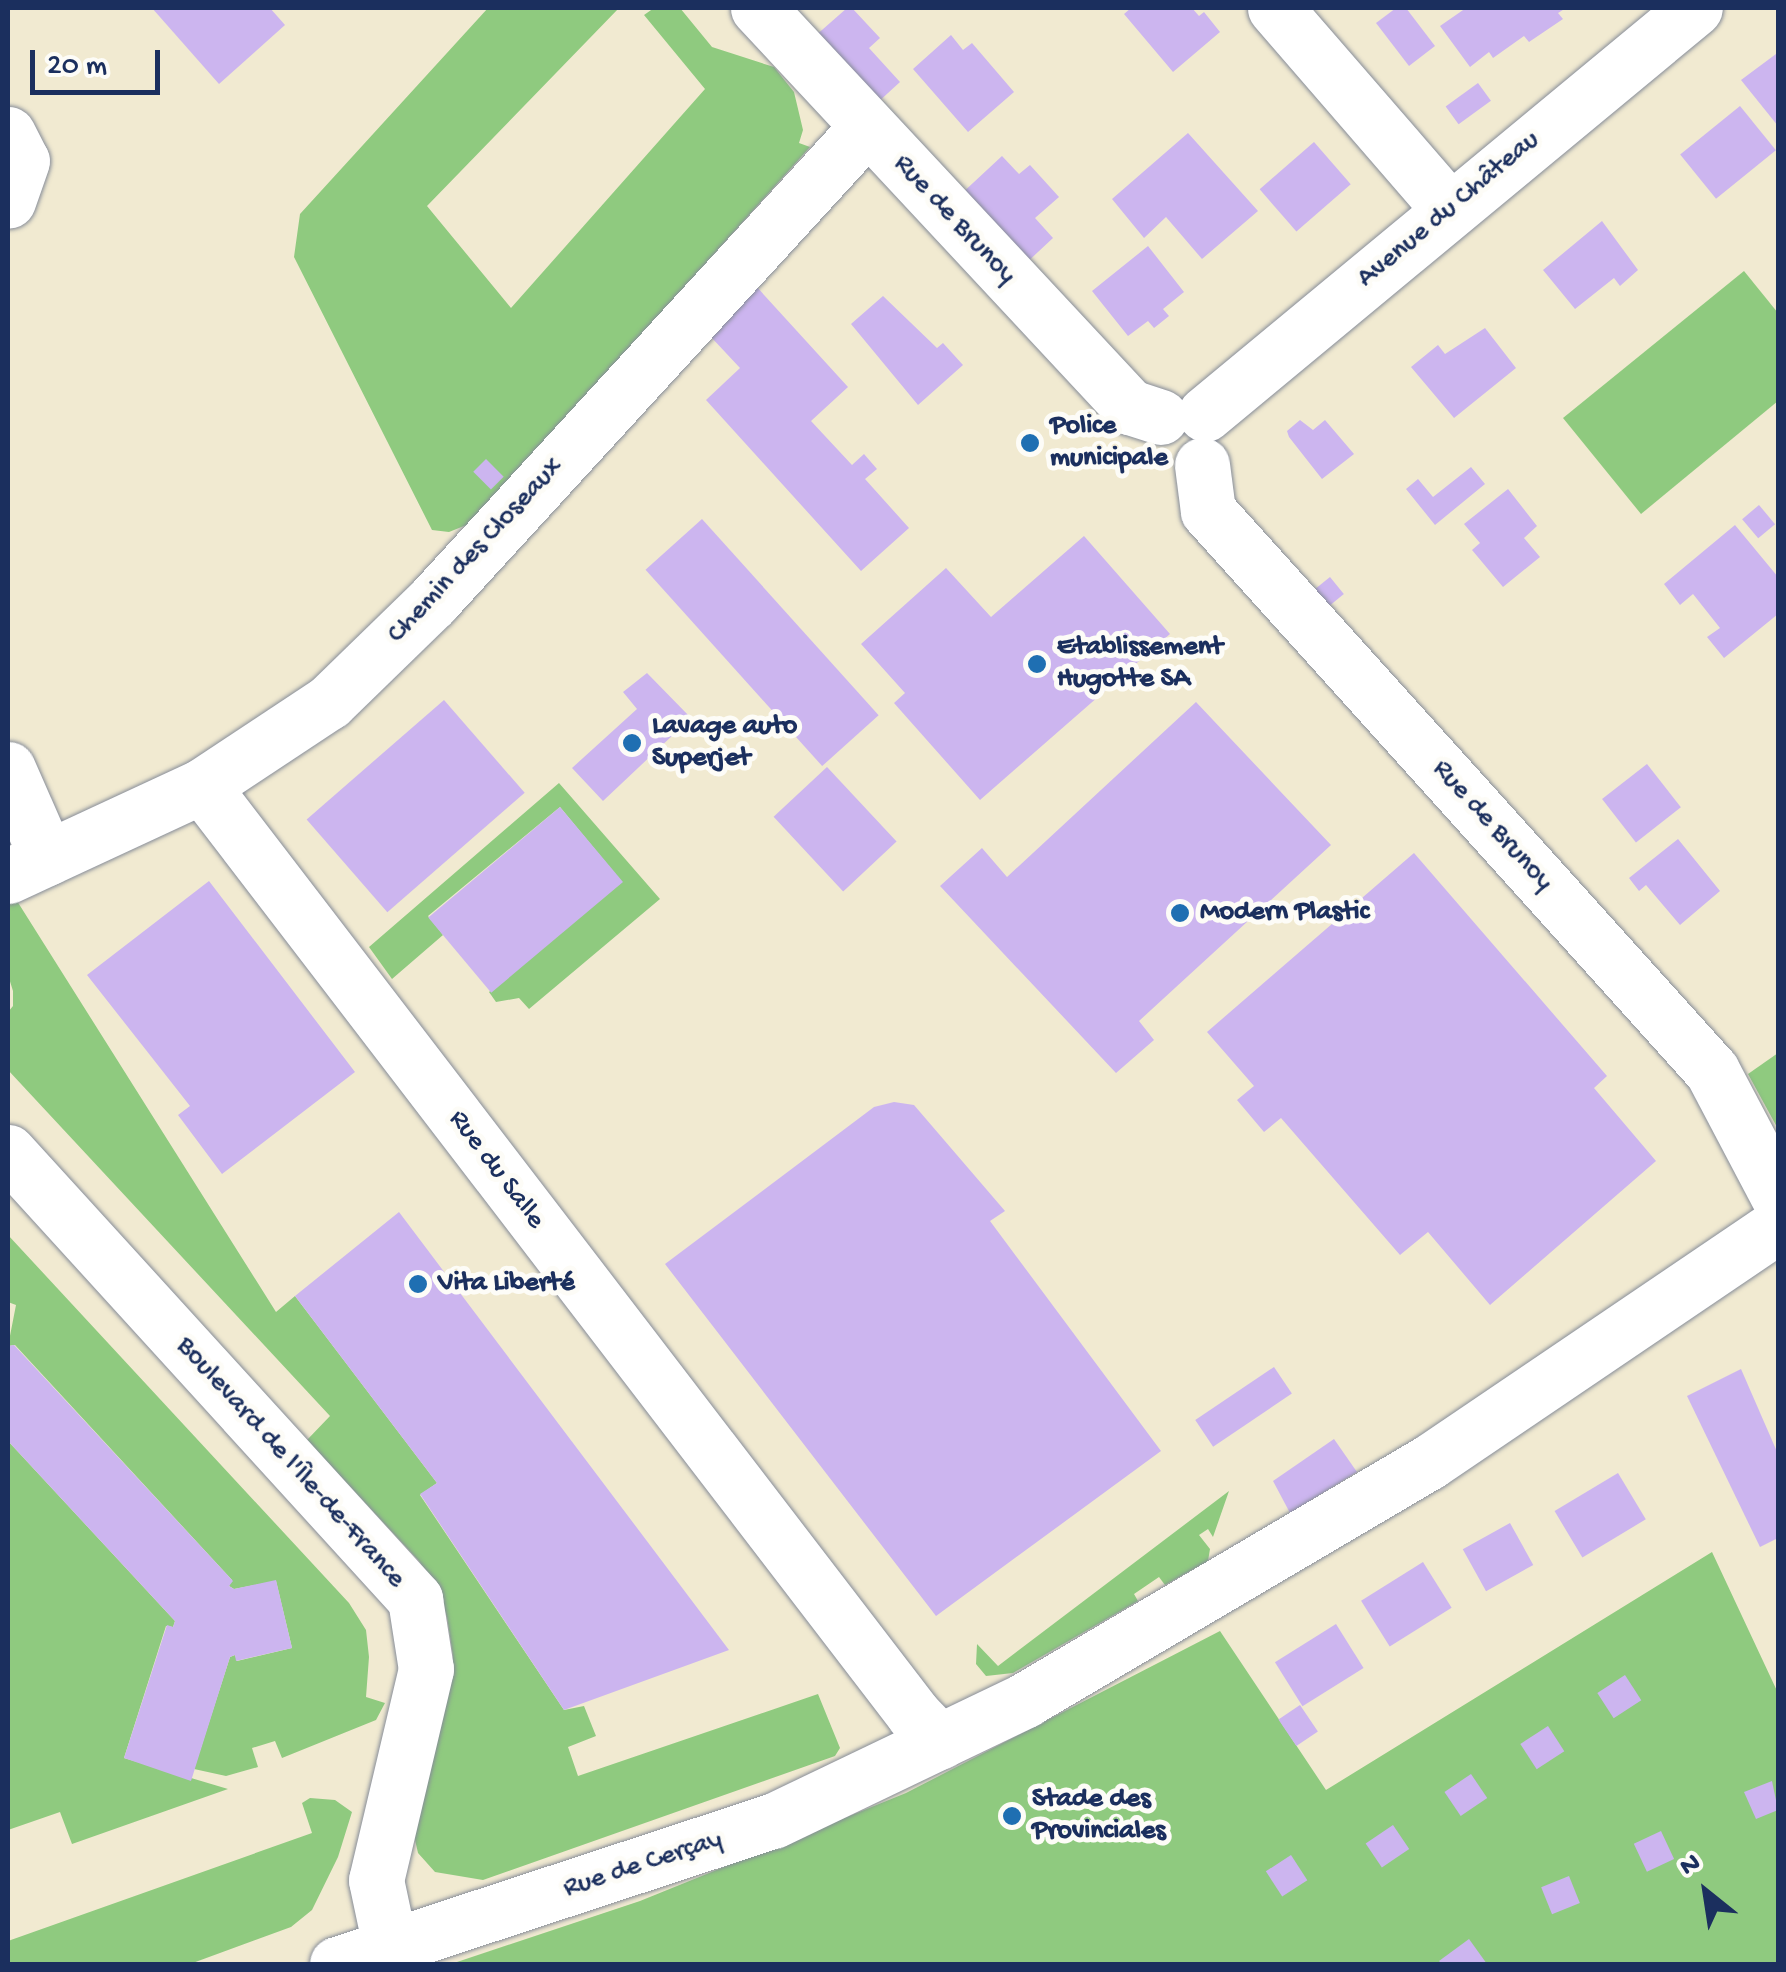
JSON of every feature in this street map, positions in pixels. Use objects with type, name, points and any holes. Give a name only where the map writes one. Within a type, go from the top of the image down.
[{"type":"street","name":"Rue de Brunoy","points":[[758,8],[1130,407],[1189,432],[1208,511],[1712,1070],[1778,1196]]},
{"type":"street","points":[[1275,8],[1448,209]]},
{"type":"street","name":"Avenue du Château","points":[[1189,432],[1448,209],[1695,8]]},
{"type":"street","name":"Chemin des Closeaux","points":[[27,867],[202,786],[329,702],[432,602],[867,128]]},
{"type":"street","points":[[8,134],[22,161],[8,202]]},
{"type":"street","points":[[8,769],[27,867]]},
{"type":"street","name":"Rue du Salle","points":[[202,786],[904,1702],[940,1742]]},
{"type":"street","name":"Boulevard de l'Île-de-France","points":[[8,1152],[415,1600],[426,1669],[376,1880],[390,1946]]},
{"type":"street","name":"Rue de Cerçay","points":[[338,1964],[453,1923],[608,1879],[774,1821],[1025,1700],[1429,1462],[1778,1226]]},
{"type":"green space","points":[[488,8],[619,8],[427,206],[511,308],[705,89],[644,15],[654,8],[680,8],[712,47],[774,67],[794,92],[803,130],[799,143],[810,147],[474,522],[449,532],[432,530],[294,257],[300,214]]},
{"type":"green space","points":[[1744,271],[1778,313],[1778,401],[1641,514],[1563,418]]},
{"type":"green space","points":[[559,783],[660,899],[529,1009],[519,998],[496,1002],[489,992],[622,882],[560,807],[428,916],[443,935],[392,979],[369,947]]},
{"type":"green space","points":[[12,893],[276,1312],[295,1296],[437,1483],[420,1495],[564,1710],[584,1706],[596,1736],[568,1747],[578,1776],[818,1694],[840,1748],[835,1756],[483,1880],[435,1872],[418,1853],[413,1831],[453,1656],[447,1617],[436,1587],[419,1561],[307,1440],[330,1416],[8,1070],[8,1012],[13,1006],[13,991],[8,975],[8,894]]},
{"type":"green space","points":[[1778,1053],[1778,1129],[1748,1074]]},
{"type":"green space","points":[[8,1235],[349,1603],[366,1630],[366,1697],[385,1703],[376,1720],[282,1758],[275,1741],[252,1748],[258,1767],[226,1776],[194,1769],[230,1657],[235,1655],[237,1661],[292,1648],[276,1581],[234,1589],[229,1586],[232,1580],[15,1345],[8,1346],[16,1305],[8,1302]]},
{"type":"green space","points":[[8,1441],[175,1621],[173,1627],[166,1626],[124,1758],[228,1789],[72,1844],[60,1812],[8,1830]]},
{"type":"green space","points":[[1229,1491],[1213,1537],[1208,1529],[1199,1535],[1210,1549],[1208,1561],[1165,1585],[1159,1577],[1134,1594],[1138,1601],[1013,1673],[986,1676],[976,1664],[977,1644],[998,1666]]},
{"type":"green space","points":[[1712,1552],[1778,1693],[1778,1964],[451,1964],[640,1901],[906,1793],[1220,1631],[1326,1790]]},
{"type":"green space","points":[[310,1798],[335,1800],[352,1812],[338,1857],[312,1910],[291,1927],[190,1964],[8,1964],[8,1941],[312,1833],[302,1803]]},
{"type":"building","points":[[152,8],[270,8],[285,25],[219,84]]},
{"type":"building","points":[[847,8],[852,8],[880,38],[869,48],[900,82],[876,104],[814,37]]},
{"type":"building","points":[[1131,8],[1192,8],[1199,16],[1204,12],[1220,32],[1173,72],[1124,14]]},
{"type":"building","points":[[1396,8],[1406,8],[1435,46],[1409,66],[1376,23]]},
{"type":"building","points":[[1466,8],[1566,8],[1558,13],[1563,19],[1529,42],[1524,36],[1493,58],[1489,52],[1470,67],[1440,26]]},
{"type":"building","points":[[951,35],[963,50],[972,43],[1014,92],[968,132],[913,69]]},
{"type":"building","points":[[1776,54],[1778,58],[1778,126],[1741,80]]},
{"type":"building","points":[[1478,83],[1491,101],[1459,124],[1446,107]]},
{"type":"building","points":[[1740,106],[1776,150],[1716,199],[1680,154]]},
{"type":"building","points":[[1188,133],[1258,211],[1202,259],[1166,217],[1144,238],[1112,199]]},
{"type":"building","points":[[1314,142],[1351,184],[1296,231],[1260,189]]},
{"type":"building","points":[[1002,156],[1019,174],[1030,165],[1059,197],[1035,218],[1053,238],[1023,266],[959,196]]},
{"type":"building","points":[[1602,221],[1638,270],[1620,286],[1614,278],[1575,309],[1543,270]]},
{"type":"building","points":[[1148,246],[1184,292],[1163,309],[1169,316],[1154,328],[1148,321],[1128,336],[1092,291]]},
{"type":"building","points":[[755,285],[848,387],[811,421],[852,465],[864,454],[877,469],[865,479],[909,528],[861,571],[706,400],[740,368],[711,337]]},
{"type":"building","points":[[883,296],[937,348],[943,343],[963,365],[918,405],[851,324]]},
{"type":"building","points":[[1485,328],[1516,368],[1454,418],[1411,367],[1438,345],[1445,354]]},
{"type":"building","points":[[1300,420],[1313,430],[1325,420],[1354,454],[1322,479],[1289,437],[1287,431]]},
{"type":"building","points":[[486,459],[504,477],[491,489],[473,472]]},
{"type":"building","points":[[1471,467],[1485,484],[1435,525],[1406,489],[1418,479],[1433,497]]},
{"type":"building","points":[[1508,489],[1537,526],[1524,538],[1540,557],[1503,587],[1472,550],[1480,543],[1464,524]]},
{"type":"building","points":[[1759,505],[1775,524],[1758,538],[1742,519]]},
{"type":"building","points":[[702,519],[879,715],[822,766],[646,570]]},
{"type":"building","points":[[1735,525],[1778,577],[1778,614],[1724,658],[1707,637],[1720,628],[1693,594],[1680,605],[1664,584]]},
{"type":"building","name":"Etablissement Hugotte SA","points":[[1084,536],[1170,634],[980,800],[894,703],[905,693],[861,644],[946,568],[991,617]]},
{"type":"building","points":[[1330,577],[1344,594],[1327,608],[1313,591]]},
{"type":"building","name":"Lavage auto Superjet","points":[[647,673],[691,718],[603,801],[572,768],[637,709],[623,692]]},
{"type":"building","points":[[444,700],[525,793],[387,912],[307,819]]},
{"type":"building","points":[[1196,702],[1331,845],[1139,1021],[1154,1040],[1116,1073],[940,886],[982,848],[1007,877]]},
{"type":"building","points":[[1647,764],[1681,807],[1636,842],[1602,799]]},
{"type":"building","points":[[827,767],[897,842],[843,891],[774,817]]},
{"type":"building","points":[[560,807],[623,882],[491,993],[428,918]]},
{"type":"building","points":[[1678,839],[1720,891],[1680,925],[1646,885],[1639,891],[1629,878]]},
{"type":"building","points":[[1414,853],[1607,1076],[1594,1088],[1656,1161],[1490,1305],[1428,1232],[1400,1255],[1281,1118],[1264,1132],[1237,1100],[1254,1086],[1207,1032]]},
{"type":"building","points":[[209,881],[355,1072],[222,1174],[178,1115],[190,1106],[87,975]]},
{"type":"building","points":[[894,1102],[914,1105],[1005,1211],[990,1221],[1161,1451],[936,1616],[665,1264],[874,1107]]},
{"type":"building","points":[[399,1212],[729,1650],[564,1710],[420,1494],[437,1483],[295,1296]]},
{"type":"building","points":[[14,1345],[233,1581],[229,1586],[234,1589],[276,1580],[292,1648],[236,1661],[235,1655],[230,1657],[191,1781],[124,1758],[167,1625],[173,1627],[175,1621],[8,1441],[8,1346]]},
{"type":"building","points":[[1274,1367],[1292,1394],[1213,1447],[1195,1420]]},
{"type":"building","points":[[1741,1369],[1778,1454],[1778,1538],[1760,1547],[1687,1396]]},
{"type":"building","points":[[1334,1439],[1357,1472],[1290,1513],[1273,1481]]},
{"type":"building","points":[[1618,1473],[1646,1519],[1582,1557],[1555,1511]]},
{"type":"building","points":[[1510,1523],[1533,1565],[1486,1591],[1463,1549]]},
{"type":"building","points":[[1423,1562],[1452,1608],[1390,1646],[1361,1601]]},
{"type":"building","points":[[1336,1624],[1364,1668],[1302,1706],[1275,1662]]},
{"type":"building","points":[[1625,1675],[1641,1700],[1614,1718],[1597,1693]]},
{"type":"building","points":[[1300,1705],[1318,1732],[1296,1746],[1278,1720]]},
{"type":"building","points":[[1548,1726],[1564,1751],[1537,1769],[1520,1744]]},
{"type":"building","points":[[1471,1774],[1487,1798],[1461,1816],[1444,1792]]},
{"type":"building","points":[[1772,1781],[1778,1810],[1756,1819],[1744,1792]]},
{"type":"building","points":[[1393,1825],[1409,1849],[1382,1867],[1366,1843]]},
{"type":"building","points":[[1661,1831],[1674,1859],[1647,1872],[1634,1844]]},
{"type":"building","points":[[1291,1855],[1307,1880],[1282,1896],[1266,1871]]},
{"type":"building","points":[[1569,1876],[1580,1903],[1552,1914],[1541,1887]]},
{"type":"building","points":[[1469,1939],[1487,1964],[1439,1961]]},
{"type":"place","name":"Police municipale","points":[[1030,443]]},
{"type":"place","name":"Etablissement Hugotte SA","points":[[1037,664]]},
{"type":"place","name":"Lavage auto Superjet","points":[[632,743]]},
{"type":"place","name":"Modern Plastic","points":[[1180,913]]},
{"type":"place","name":"Vita Liberté","points":[[418,1284]]},
{"type":"place","name":"Stade des Provinciales","points":[[1012,1816]]}]
